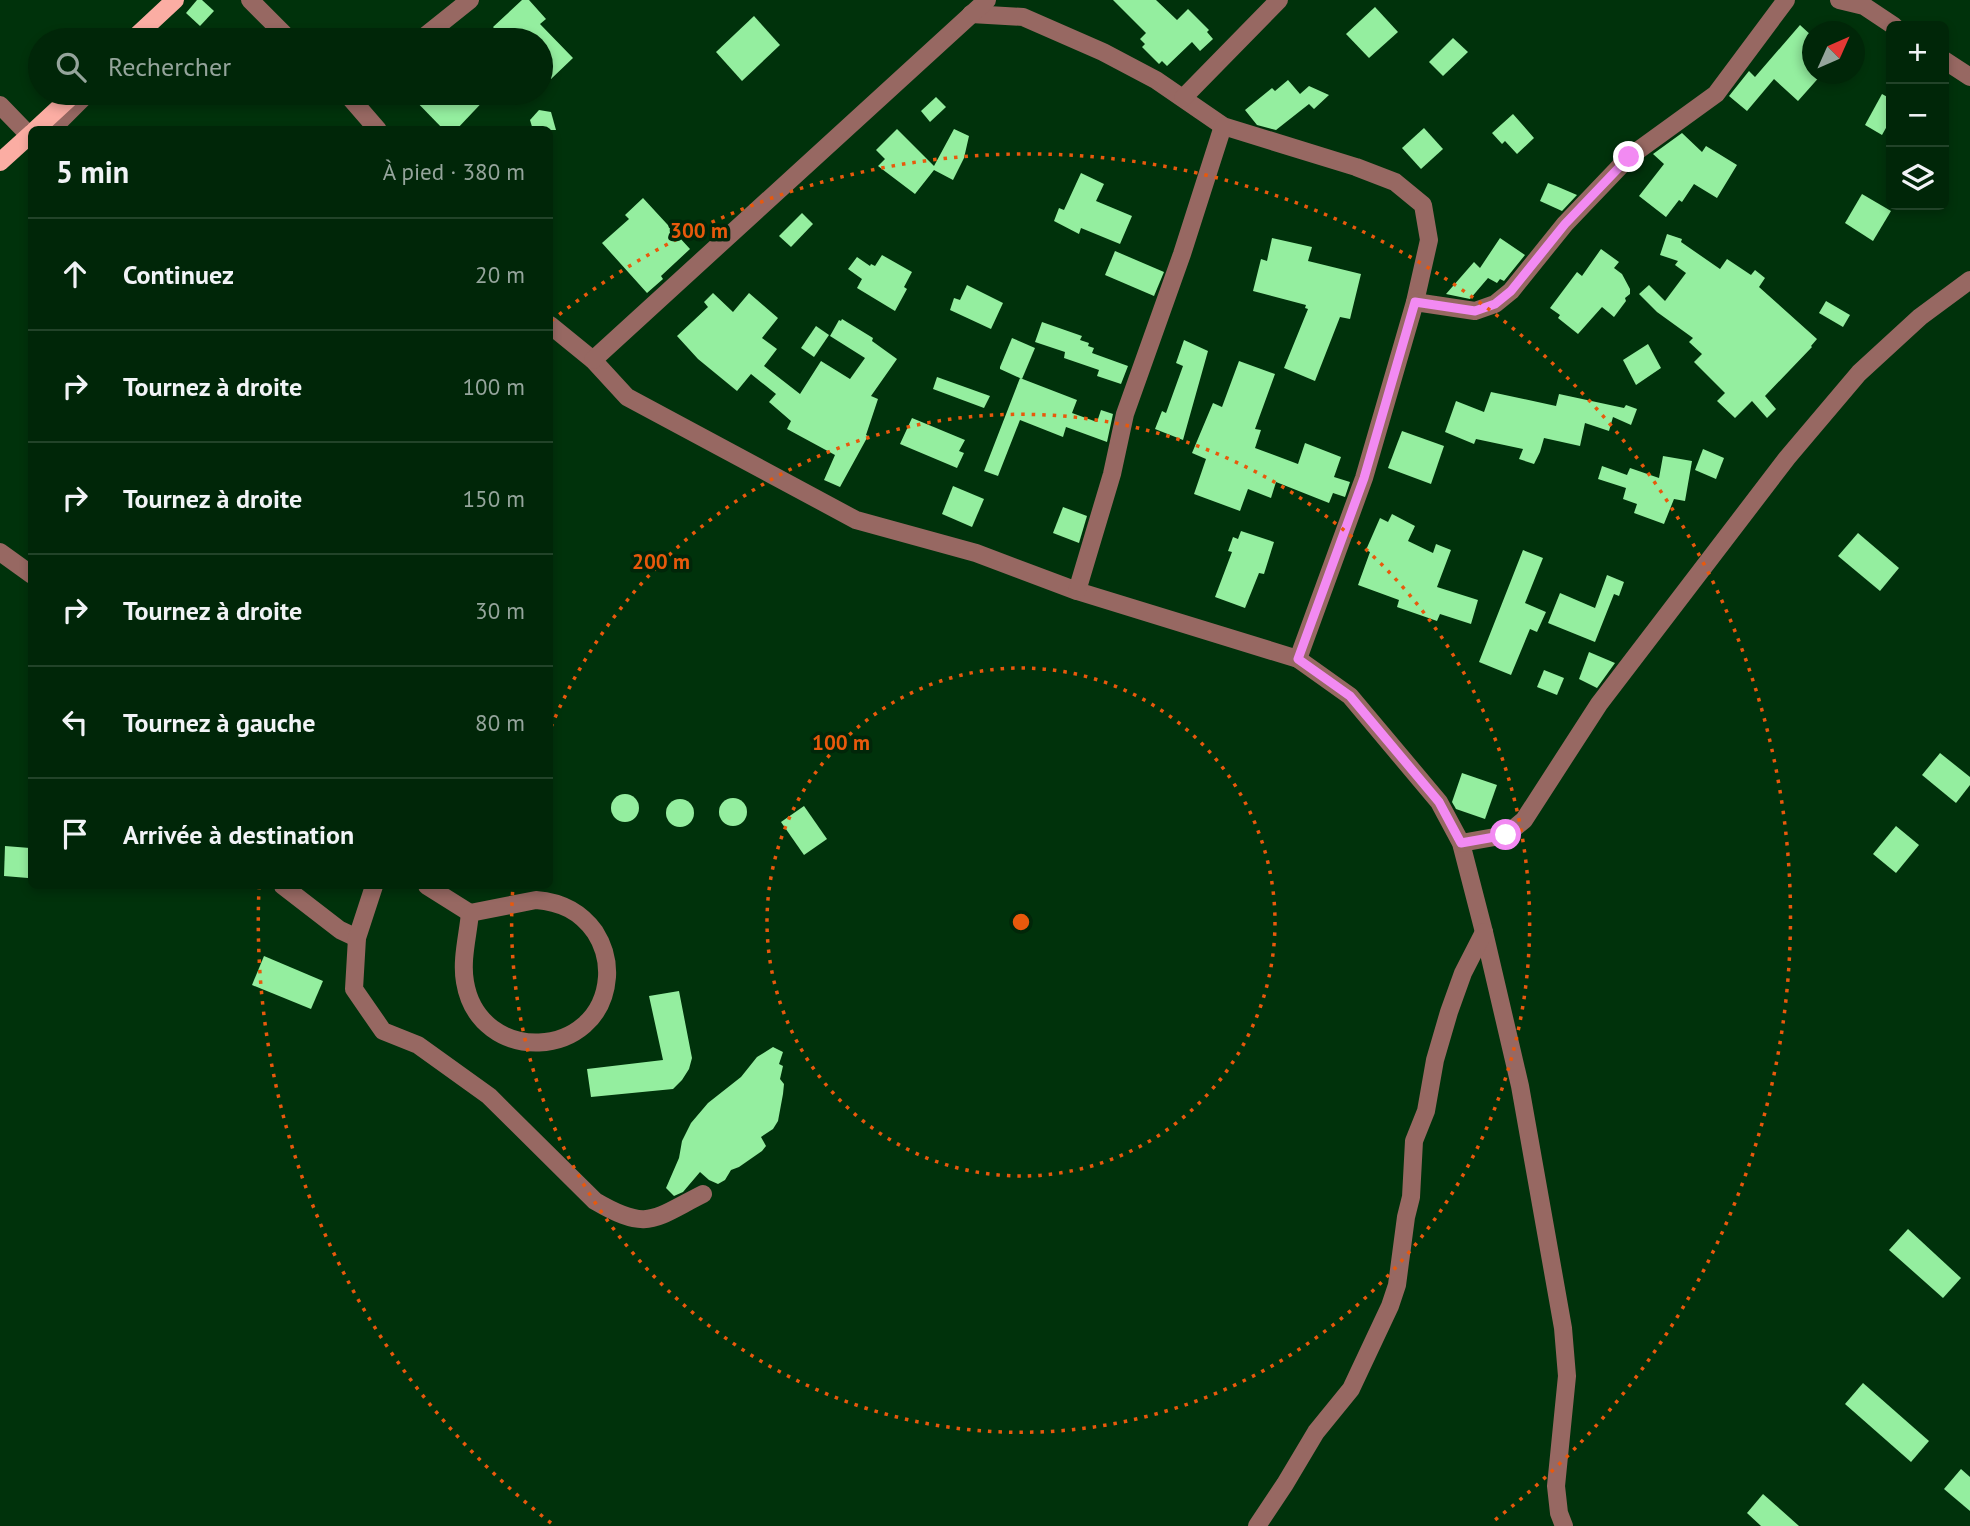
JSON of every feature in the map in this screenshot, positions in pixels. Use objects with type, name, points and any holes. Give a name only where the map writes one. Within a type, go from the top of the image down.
[{"type":"main road","points":[[146,28],[177,0]]},
{"type":"main road","points":[[40,126],[62,105]]},
{"type":"main road","points":[[0,162],[28,137]]},
{"type":"street","points":[[150,28],[177,0]]},
{"type":"street","points":[[250,0],[278,28]]},
{"type":"street","points":[[435,28],[470,0]]},
{"type":"street","points":[[593,360],[987,0]]},
{"type":"street","points":[[1183,99],[1279,0]]},
{"type":"street","points":[[1415,302],[1475,311],[1495,304],[1511,291],[1565,224],[1629,157],[1716,94],[1786,0]]},
{"type":"street","points":[[1839,0],[1864,6],[1886,21]]},
{"type":"street","points":[[971,14],[1023,17],[1103,52],[1156,80],[1223,126],[1385,178],[1395,182],[1423,205],[1429,240],[1415,302],[1364,478],[1298,659]]},
{"type":"street","points":[[1949,63],[1970,77]]},
{"type":"street","points":[[0,105],[28,127]]},
{"type":"street","points":[[51,126],[57,124],[76,105]]},
{"type":"street","points":[[359,105],[375,126]]},
{"type":"street","points":[[1077,591],[1112,474],[1125,414],[1182,254],[1223,126]]},
{"type":"street","points":[[1461,843],[1506,835],[1524,820],[1599,704],[1787,458],[1859,373],[1920,317],[1970,280]]},
{"type":"street","points":[[553,327],[593,360],[627,397],[856,520],[976,553],[1077,591],[1298,659],[1350,696],[1439,802],[1461,843],[1484,932],[1520,1086],[1563,1328],[1567,1376],[1556,1486],[1563,1526]]},
{"type":"street","points":[[0,552],[28,572]]},
{"type":"street","points":[[287,889],[340,930],[357,938]]},
{"type":"street","points":[[373,889],[357,938],[354,989],[383,1031],[418,1045],[488,1096],[595,1201],[629,1219],[656,1218],[703,1194]]},
{"type":"street","points":[[432,889],[470,913],[536,900],[561,904],[586,920],[601,941],[608,968],[603,996],[589,1020],[566,1037],[539,1044],[512,1040],[486,1024],[471,1003],[465,982],[470,913]]},
{"type":"street","points":[[1257,1526],[1316,1432],[1351,1389],[1390,1306],[1397,1285],[1411,1197],[1414,1141],[1426,1111],[1435,1060],[1449,1012],[1463,973],[1484,932]]},
{"type":"building","points":[[197,0],[202,0],[214,11],[200,26],[186,13]]},
{"type":"building","points":[[522,0],[529,0],[546,19],[540,24],[544,28],[493,27]]},
{"type":"building","points":[[1113,0],[1156,0],[1177,20],[1188,9],[1209,30],[1207,32],[1213,39],[1200,51],[1192,42],[1167,66],[1162,61],[1159,64],[1142,47],[1145,44],[1140,39],[1146,33]]},
{"type":"building","points":[[1375,7],[1398,32],[1369,58],[1346,34]]},
{"type":"building","points":[[754,16],[780,45],[742,81],[716,52]]},
{"type":"building","points":[[1800,25],[1802,84],[1813,84],[1798,101],[1774,79],[1747,111],[1729,96],[1749,71],[1755,77]]},
{"type":"building","points":[[553,37],[573,58],[553,77]]},
{"type":"building","points":[[1453,38],[1468,52],[1443,76],[1429,62]]},
{"type":"building","points":[[1288,80],[1300,94],[1309,86],[1329,95],[1314,109],[1309,104],[1276,130],[1257,125],[1245,110],[1272,88],[1275,91]]},
{"type":"building","points":[[1882,94],[1886,96],[1886,128],[1882,135],[1865,125]]},
{"type":"building","points":[[936,97],[946,107],[930,122],[921,111]]},
{"type":"building","points":[[420,105],[480,105],[460,126],[440,126]]},
{"type":"building","points":[[539,110],[551,112],[556,130],[553,130],[553,126],[532,126],[530,120]]},
{"type":"building","points":[[1513,114],[1534,138],[1517,154],[1505,141],[1502,144],[1492,133]]},
{"type":"building","points":[[1424,128],[1443,149],[1421,169],[1402,148]]},
{"type":"building","points":[[897,129],[934,166],[954,129],[969,136],[964,158],[953,180],[934,170],[915,194],[878,166],[885,159],[876,150]]},
{"type":"building","points":[[1682,133],[1702,152],[1706,146],[1737,165],[1717,198],[1694,184],[1682,202],[1679,200],[1666,217],[1639,196],[1664,164],[1653,154]]},
{"type":"building","points":[[1081,173],[1104,184],[1096,201],[1132,216],[1120,244],[1081,228],[1079,234],[1054,221],[1059,208],[1064,210]]},
{"type":"building","points":[[1548,183],[1577,195],[1562,211],[1540,201]]},
{"type":"building","points":[[1862,194],[1891,211],[1873,241],[1845,223]]},
{"type":"building","points":[[643,198],[690,249],[647,293],[602,243],[629,219],[625,215]]},
{"type":"building","points":[[802,213],[813,224],[791,247],[779,236]]},
{"type":"building","points":[[1667,234],[1682,239],[1681,242],[1720,269],[1727,259],[1751,275],[1755,270],[1765,278],[1759,287],[1817,339],[1765,396],[1776,409],[1767,418],[1752,401],[1735,418],[1717,401],[1725,393],[1694,362],[1702,354],[1689,342],[1693,338],[1657,312],[1639,294],[1649,285],[1665,301],[1686,273],[1675,265],[1678,261],[1660,255]]},
{"type":"building","points":[[1272,238],[1312,247],[1308,261],[1361,274],[1350,319],[1340,317],[1315,381],[1284,368],[1308,309],[1305,308],[1306,305],[1253,291],[1261,259],[1267,261]]},
{"type":"building","points":[[1500,238],[1525,255],[1504,281],[1500,279],[1497,283],[1488,278],[1470,299],[1446,294],[1474,262],[1480,268]]},
{"type":"building","points":[[1601,249],[1619,262],[1614,268],[1622,274],[1630,294],[1614,317],[1602,307],[1578,334],[1550,308],[1577,272],[1582,276]]},
{"type":"building","points":[[1115,251],[1164,272],[1154,296],[1105,275]]},
{"type":"building","points":[[882,255],[912,272],[904,287],[907,289],[895,311],[857,288],[862,279],[848,269],[857,257],[870,266],[875,266]]},
{"type":"building","points":[[967,285],[1003,303],[991,329],[950,310],[954,298],[960,300]]},
{"type":"building","points":[[713,293],[733,312],[749,293],[778,318],[762,338],[777,349],[764,366],[800,394],[821,361],[850,379],[865,358],[830,336],[839,320],[842,319],[873,338],[872,341],[897,359],[871,396],[878,399],[866,435],[868,436],[840,487],[824,480],[835,455],[787,429],[791,421],[769,402],[776,394],[751,374],[737,391],[698,359],[677,336],[708,307],[704,302]]},
{"type":"building","points":[[1826,301],[1850,315],[1843,327],[1819,313]]},
{"type":"building","points":[[1042,322],[1082,336],[1080,340],[1094,348],[1092,353],[1128,366],[1121,384],[1097,376],[1099,370],[1064,358],[1065,352],[1035,342]]},
{"type":"building","points":[[816,326],[829,335],[814,357],[801,348]]},
{"type":"building","points":[[1012,338],[1035,348],[1022,379],[1000,369]]},
{"type":"building","points":[[1184,340],[1208,351],[1183,440],[1155,429],[1162,411],[1166,413],[1183,366],[1176,363]]},
{"type":"building","points":[[1648,344],[1661,368],[1636,385],[1623,360]]},
{"type":"building","points":[[1239,361],[1275,374],[1255,429],[1261,430],[1255,448],[1298,464],[1305,443],[1341,457],[1334,477],[1350,482],[1345,497],[1333,493],[1329,503],[1276,482],[1271,498],[1248,489],[1240,511],[1194,494],[1206,459],[1192,453],[1213,403],[1222,407]]},
{"type":"building","points":[[937,377],[990,396],[984,408],[933,389]]},
{"type":"building","points":[[1020,378],[1077,400],[1072,413],[1097,422],[1101,410],[1113,414],[1107,442],[1066,427],[1063,437],[1020,420],[998,476],[984,471]]},
{"type":"building","points":[[1491,392],[1556,406],[1559,394],[1637,409],[1631,425],[1613,417],[1609,431],[1585,423],[1580,446],[1544,438],[1534,464],[1519,459],[1523,449],[1476,439],[1474,444],[1445,432],[1456,401],[1484,412]]},
{"type":"building","points":[[912,418],[965,440],[959,451],[964,453],[957,468],[900,444]]},
{"type":"building","points":[[1402,431],[1444,446],[1431,484],[1388,468]]},
{"type":"building","points":[[1703,449],[1724,458],[1716,479],[1695,470]]},
{"type":"building","points":[[1663,456],[1692,461],[1685,501],[1674,499],[1664,524],[1634,513],[1637,504],[1623,499],[1626,488],[1598,479],[1602,466],[1627,475],[1630,468],[1659,478]]},
{"type":"building","points":[[953,486],[984,499],[972,527],[942,514]]},
{"type":"building","points":[[1063,507],[1087,516],[1079,543],[1053,533]]},
{"type":"building","points":[[1392,514],[1415,526],[1408,541],[1433,553],[1436,544],[1451,550],[1437,587],[1478,600],[1471,624],[1440,614],[1437,621],[1397,607],[1399,600],[1358,585],[1370,552],[1366,550],[1380,518],[1388,522]]},
{"type":"building","points":[[1241,531],[1274,542],[1264,574],[1259,573],[1245,608],[1215,597],[1232,552],[1228,551],[1233,537],[1238,539]]},
{"type":"building","points":[[1858,533],[1899,568],[1880,591],[1838,556]]},
{"type":"building","points":[[1523,550],[1543,558],[1525,603],[1546,612],[1537,632],[1530,629],[1511,675],[1479,662]]},
{"type":"building","points":[[1607,575],[1624,582],[1619,596],[1614,594],[1595,642],[1548,623],[1560,593],[1595,608]]},
{"type":"building","points":[[1589,652],[1615,663],[1597,688],[1579,679]]},
{"type":"building","points":[[1544,670],[1564,678],[1557,695],[1537,687]]},
{"type":"building","points":[[1940,753],[1970,777],[1970,785],[1956,803],[1922,775]]},
{"type":"building","points":[[1462,773],[1497,785],[1485,819],[1456,809],[1452,802]]},
{"type":"building","points":[[625,794],[635,798],[639,808],[635,818],[625,822],[615,818],[611,808],[615,798]]},
{"type":"building","points":[[733,798],[743,802],[747,812],[743,822],[733,826],[723,822],[719,812],[723,802]]},
{"type":"building","points":[[680,799],[690,803],[694,813],[690,823],[680,827],[670,823],[666,813],[670,803]]},
{"type":"building","points":[[804,806],[827,839],[804,855],[781,822]]},
{"type":"building","points":[[1896,826],[1919,845],[1896,873],[1873,854]]},
{"type":"building","points":[[5,846],[28,848],[28,878],[4,876]]},
{"type":"building","points":[[264,956],[323,981],[311,1009],[252,985]]},
{"type":"building","points":[[679,991],[692,1058],[682,1080],[673,1089],[591,1097],[587,1069],[663,1060],[649,996]]},
{"type":"building","points":[[773,1047],[783,1052],[779,1064],[783,1066],[780,1079],[784,1084],[778,1121],[773,1129],[761,1137],[766,1146],[731,1170],[725,1180],[718,1184],[700,1172],[683,1192],[674,1196],[666,1188],[691,1123],[708,1103],[741,1077],[757,1057]]},
{"type":"building","points":[[1908,1229],[1961,1278],[1943,1298],[1889,1250]]},
{"type":"building","points":[[1863,1383],[1929,1441],[1911,1462],[1845,1404]]},
{"type":"building","points":[[1961,1469],[1970,1477],[1970,1511],[1944,1489]]},
{"type":"building","points":[[1763,1494],[1799,1526],[1761,1526],[1747,1513]]},
{"type":"route","points":[[1506,835],[1461,843],[1439,802],[1350,696],[1298,659],[1364,478],[1415,302],[1475,311],[1495,304],[1511,291],[1565,224],[1629,157]]}]
